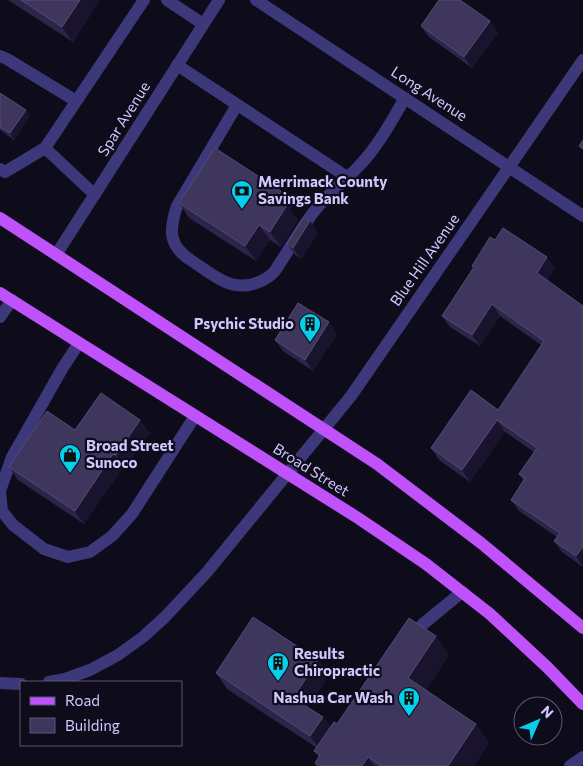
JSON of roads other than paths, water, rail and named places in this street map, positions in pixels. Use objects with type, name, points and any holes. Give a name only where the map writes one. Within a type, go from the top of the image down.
[{"type":"main road","points":[[0,218],[384,468],[452,519],[582,627]]},
{"type":"main road","name":"Broad Street","points":[[0,293],[426,564],[511,633],[583,704]]},
{"type":"street","points":[[2,174],[45,148],[144,0]]},
{"type":"street","points":[[167,0],[204,24]]},
{"type":"street","name":"Spar Avenue","points":[[56,255],[219,0]]},
{"type":"street","name":"Long Avenue","points":[[256,0],[583,216]]},
{"type":"street","points":[[0,56],[76,101]]},
{"type":"street","name":"Blue Hill Avenue","points":[[54,681],[90,670],[118,655],[143,637],[165,617],[207,572],[356,388],[583,60]]},
{"type":"street","points":[[177,65],[347,177]]},
{"type":"street","points":[[237,105],[177,206],[172,220],[171,234],[176,248],[186,257],[226,283],[240,286],[264,280],[273,273],[321,203],[370,153],[405,98]]},
{"type":"street","points":[[45,148],[95,195]]},
{"type":"street","points":[[0,317],[12,300]]},
{"type":"street","points":[[79,342],[12,457],[0,491],[2,511],[13,525],[44,549],[68,557],[90,552],[112,536],[132,514],[195,416]]},
{"type":"street","points":[[401,650],[423,624],[462,592]]},
{"type":"street","points":[[0,683],[20,684]]},
{"type":"street","points":[[570,766],[583,757]]},
{"type":"place","name":"Merrimack County Savings Bank","points":[[242,210]]},
{"type":"place","name":"Psychic Studio","points":[[310,343]]},
{"type":"place","name":"Broad Street Sunoco","points":[[70,474]]},
{"type":"place","name":"Results Chiropractic","points":[[278,682]]},
{"type":"place","name":"Nashua Car Wash","points":[[409,717]]}]
